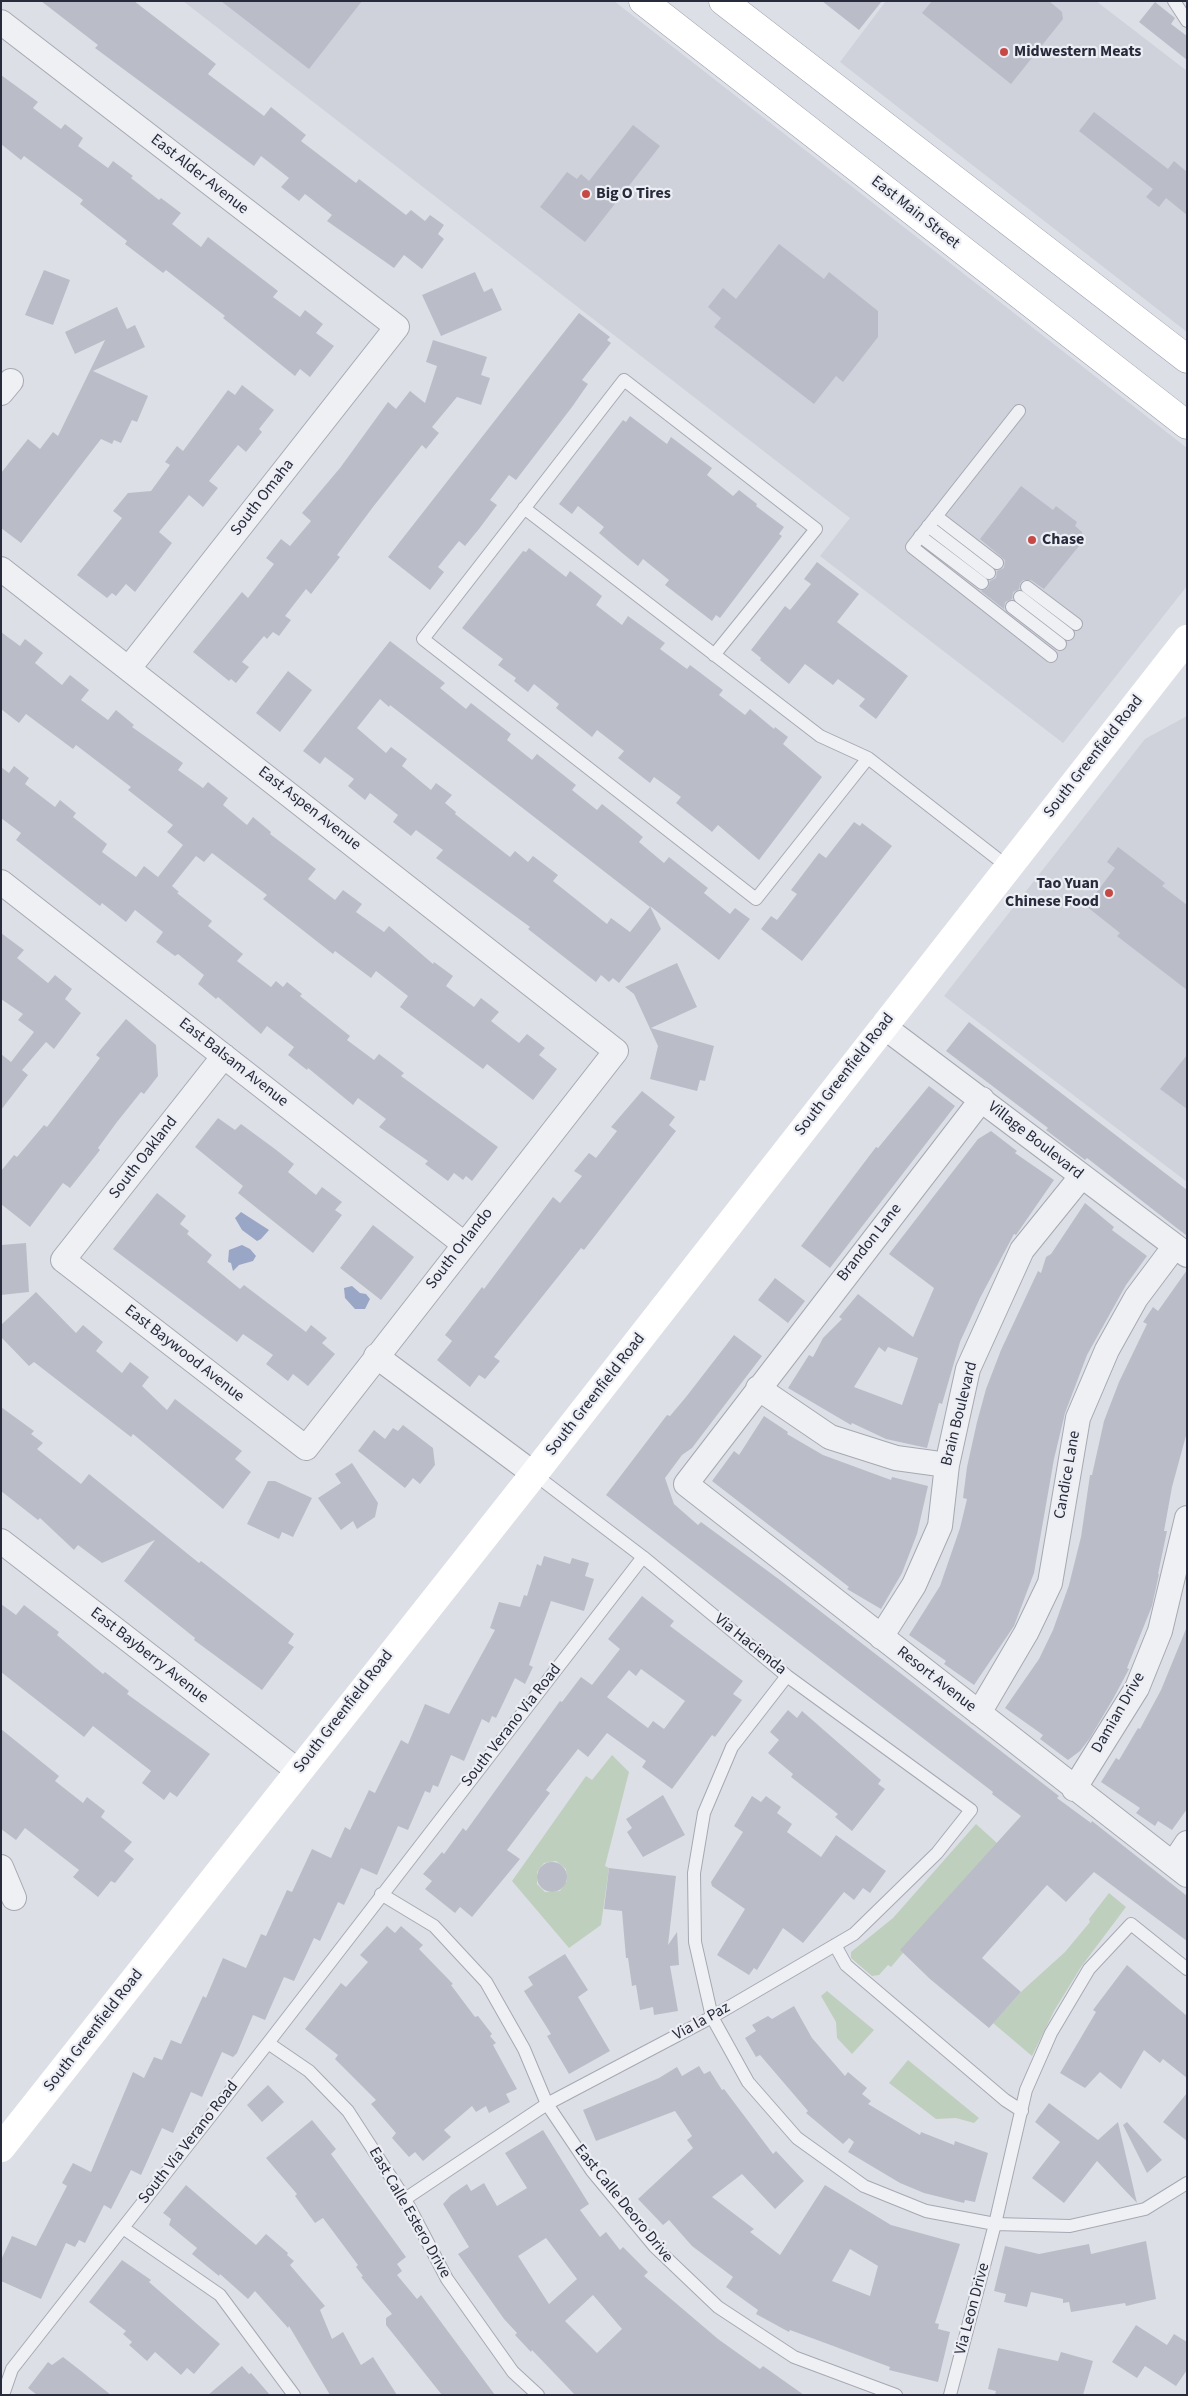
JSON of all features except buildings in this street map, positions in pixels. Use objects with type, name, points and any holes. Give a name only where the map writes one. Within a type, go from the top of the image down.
[{"type":"main road","name":"East Main Street","points":[[643,1],[1187,425]]},
{"type":"main road","points":[[723,1],[1187,359]]},
{"type":"main road","name":"South Greenfield Road","points":[[1,2148],[534,1474],[1187,639]]},
{"type":"street","name":"East Alder Avenue","points":[[1,22],[397,327]]},
{"type":"street","name":"South Omaha","points":[[129,668],[397,327]]},
{"type":"street","name":"East Aspen Avenue","points":[[1,569],[616,1050]]},
{"type":"street","name":"East Balsam Avenue","points":[[1,882],[464,1244]]},
{"type":"street","name":"Village Boulevard","points":[[883,1026],[982,1099],[1081,1177],[1181,1250]]},
{"type":"street","name":"South Orlando","points":[[306,1448],[616,1050]]},
{"type":"street","name":"South Oakland","points":[[63,1260],[224,1056]]},
{"type":"street","name":"Brandon Lane","points":[[686,1484],[982,1099]]},
{"type":"street","name":"Brain Boulevard","points":[[881,1637],[914,1584],[940,1526],[947,1465],[968,1369],[1022,1250],[1081,1177]]},
{"type":"street","name":"Candice Lane","points":[[979,1713],[1026,1633],[1050,1583],[1078,1418],[1107,1350],[1136,1298],[1181,1250]]},
{"type":"street","name":"East Baywood Avenue","points":[[63,1260],[306,1448]]},
{"type":"street","points":[[376,1356],[534,1474]]},
{"type":"street","points":[[758,1388],[830,1437],[896,1458],[947,1465]]},
{"type":"street","name":"Resort Avenue","points":[[686,1484],[1180,1870]]},
{"type":"street","name":"Damian Drive","points":[[1074,1789],[1137,1688],[1160,1631],[1187,1518]]},
{"type":"street","name":"East Bayberry Avenue","points":[[1,1541],[298,1771]]},
{"type":"street","points":[[1180,1870],[1187,1843]]},
{"type":"street","points":[[1,1866],[14,1898]]},
{"type":"lane","points":[[1174,1],[1187,21]]},
{"type":"lane","points":[[714,655],[816,529],[624,380],[423,639],[756,899],[868,758]]},
{"type":"lane","points":[[1018,411],[912,547],[1051,656]]},
{"type":"lane","points":[[524,508],[820,736],[868,758],[1008,867]]},
{"type":"lane","points":[[924,531],[990,573],[936,516]]},
{"type":"lane","points":[[1068,634],[1020,597],[1068,634]]},
{"type":"lane","name":"Via Hacienda","points":[[534,1474],[643,1557],[788,1676],[971,1810]]},
{"type":"lane","name":"South Verano Via Road","points":[[381,1894],[643,1557]]},
{"type":"lane","points":[[788,1676],[732,1747],[704,1813],[694,1873],[695,1942],[712,2017],[748,2082],[797,2138],[864,2186],[926,2211],[995,2224],[1070,2226],[1145,2209],[1187,2183]]},
{"type":"lane","name":"Via la Paz","points":[[405,2199],[547,2104],[712,2017],[854,1934],[937,1853],[971,1810]]},
{"type":"lane","name":"South Via Verano Road","points":[[3,2395],[12,2369],[268,2043],[381,1894]]},
{"type":"lane","name":"East Calle Deoro Drive","points":[[381,1894],[434,1926],[486,1982],[524,2049],[547,2104],[592,2171],[654,2247],[718,2307],[794,2356],[896,2395]]},
{"type":"lane","name":"Via Leon Drive","points":[[950,2395],[995,2224],[1026,2090],[1051,2033],[1089,1969],[1131,1924],[1187,1968]]},
{"type":"lane","points":[[835,1945],[846,1965],[1005,2100],[1022,2111]]},
{"type":"lane","name":"East Calle Estero Drive","points":[[268,2043],[310,2071],[348,2111],[405,2199],[447,2279],[513,2372],[538,2395]]},
{"type":"lane","points":[[123,2228],[220,2295],[294,2395]]},
{"type":"shaded area","points":[[183,1],[614,1],[1187,448],[1187,586],[1063,743],[820,556],[850,518]]},
{"type":"shaded area","points":[[886,1],[1096,1],[1187,71],[1187,332],[840,62]]},
{"type":"shaded area","points":[[1187,716],[1187,1182],[944,996],[1145,739]]},
{"type":"green space","points":[[612,1755],[629,1772],[605,1866],[609,1868],[601,1925],[569,1948],[512,1881],[586,1776],[592,1780]],"holes":[[[556,1861],[566,1869],[567,1881],[560,1891],[545,1892],[537,1884],[537,1872],[544,1863]]]},
{"type":"green space","points":[[976,1824],[997,1843],[891,1967],[888,1965],[879,1975],[872,1976],[851,1958],[851,1952],[893,1918]]},
{"type":"green space","points":[[1109,1893],[1126,1907],[1081,1967],[1054,2011],[1032,2056],[993,2023],[1023,1990],[1065,1952],[1090,1922],[1089,1919]]},
{"type":"green space","points":[[827,1991],[874,2030],[852,2054],[837,2038],[836,2022],[821,1996]]},
{"type":"green space","points":[[908,2060],[979,2118],[974,2123],[956,2118],[936,2119],[889,2083]]},
{"type":"water","points":[[241,1212],[269,1230],[261,1239],[257,1241],[242,1230],[235,1218]]},
{"type":"water","points":[[242,1245],[250,1249],[256,1256],[253,1261],[239,1265],[233,1271],[231,1263],[228,1262],[229,1250]]},
{"type":"water","points":[[352,1286],[360,1293],[366,1294],[370,1299],[365,1309],[355,1309],[345,1298],[344,1288]]},
{"type":"place","name":"Midwestern Meats","points":[[1004,52]]},
{"type":"place","name":"Big O Tires","points":[[586,194]]},
{"type":"place","name":"Chase","points":[[1032,540]]},
{"type":"place","name":"Tao Yuan Chinese Food","points":[[1109,893]]}]
